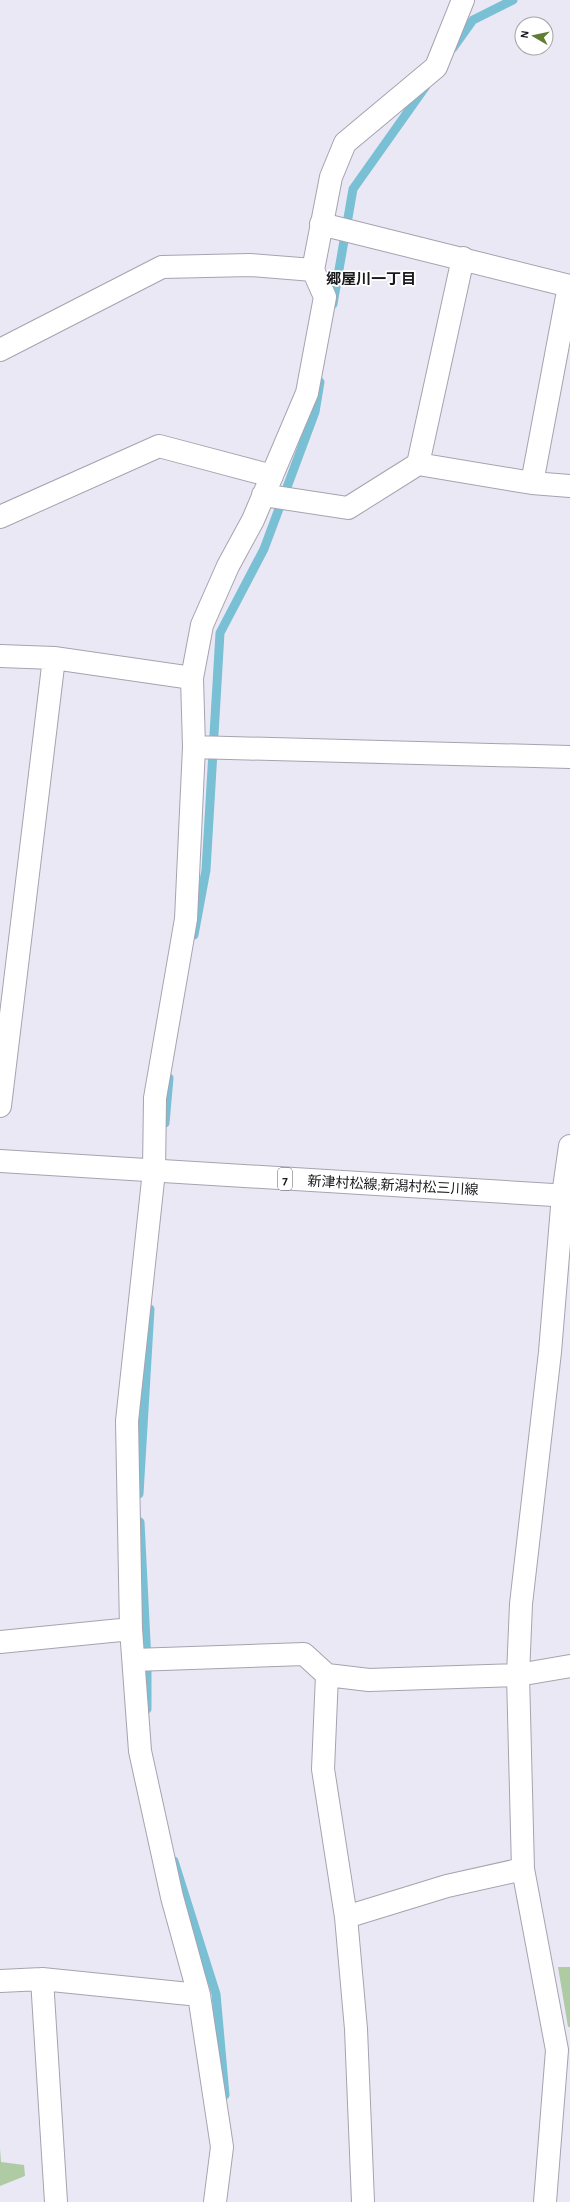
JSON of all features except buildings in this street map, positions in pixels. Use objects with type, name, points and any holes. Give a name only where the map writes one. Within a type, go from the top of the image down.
[{"type":"street","points":[[215,2202],[222,2147],[199,1995],[172,1897],[140,1751],[131,1629],[126,1421],[154,1171],[155,1098],[186,919],[194,746],[192,678],[202,625],[228,566],[252,520],[307,393],[325,297],[313,270],[331,177],[345,143],[436,67],[463,0]]},
{"type":"street","points":[[321,224],[463,258],[570,286],[532,483]]},
{"type":"street","points":[[418,464],[463,258]]},
{"type":"street","points":[[0,350],[162,267],[250,265],[313,270]]},
{"type":"street","points":[[0,517],[159,446],[267,485],[348,508],[418,464],[532,483],[570,486]]},
{"type":"street","points":[[0,651],[0,656],[54,658],[192,678]]},
{"type":"street","points":[[0,1106],[54,658]]},
{"type":"street","points":[[194,746],[570,757]]},
{"type":"street","points":[[545,2202],[557,2050],[524,1869],[518,1675],[521,1604],[550,1352],[570,1146]]},
{"type":"street","name":"新津村松線;新潟村松三川線","points":[[0,1161],[566,1195]]},
{"type":"street","points":[[0,1642],[131,1629]]},
{"type":"street","points":[[134,1660],[304,1654],[327,1675],[369,1680],[518,1675],[570,1666]]},
{"type":"street","points":[[327,1675],[323,1770],[346,1917],[356,2029],[364,2202]]},
{"type":"street","points":[[346,1917],[447,1886],[524,1869]]},
{"type":"street","points":[[0,1981],[42,1979],[199,1995]]},
{"type":"street","points":[[42,1979],[56,2202]]},
{"type":"green space","points":[[558,1967],[570,1967],[570,2027],[568,2027]]},
{"type":"green space","points":[[0,2148],[1,2162],[24,2165],[25,2176],[0,2186]]},
{"type":"waterway","points":[[453,48],[473,20],[513,0]]},
{"type":"waterway","points":[[333,304],[353,189],[426,86]]},
{"type":"waterway","points":[[194,935],[206,870],[220,633],[264,549],[315,412],[320,382]]},
{"type":"waterway","points":[[165,1123],[169,1078]]},
{"type":"waterway","points":[[139,1494],[150,1309]]},
{"type":"waterway","points":[[140,1522],[147,1661],[147,1709]]},
{"type":"waterway","points":[[174,1861],[216,1994],[225,2095]]},
{"type":"district","name":"郷屋川一丁目","points":[[371,279]]}]
